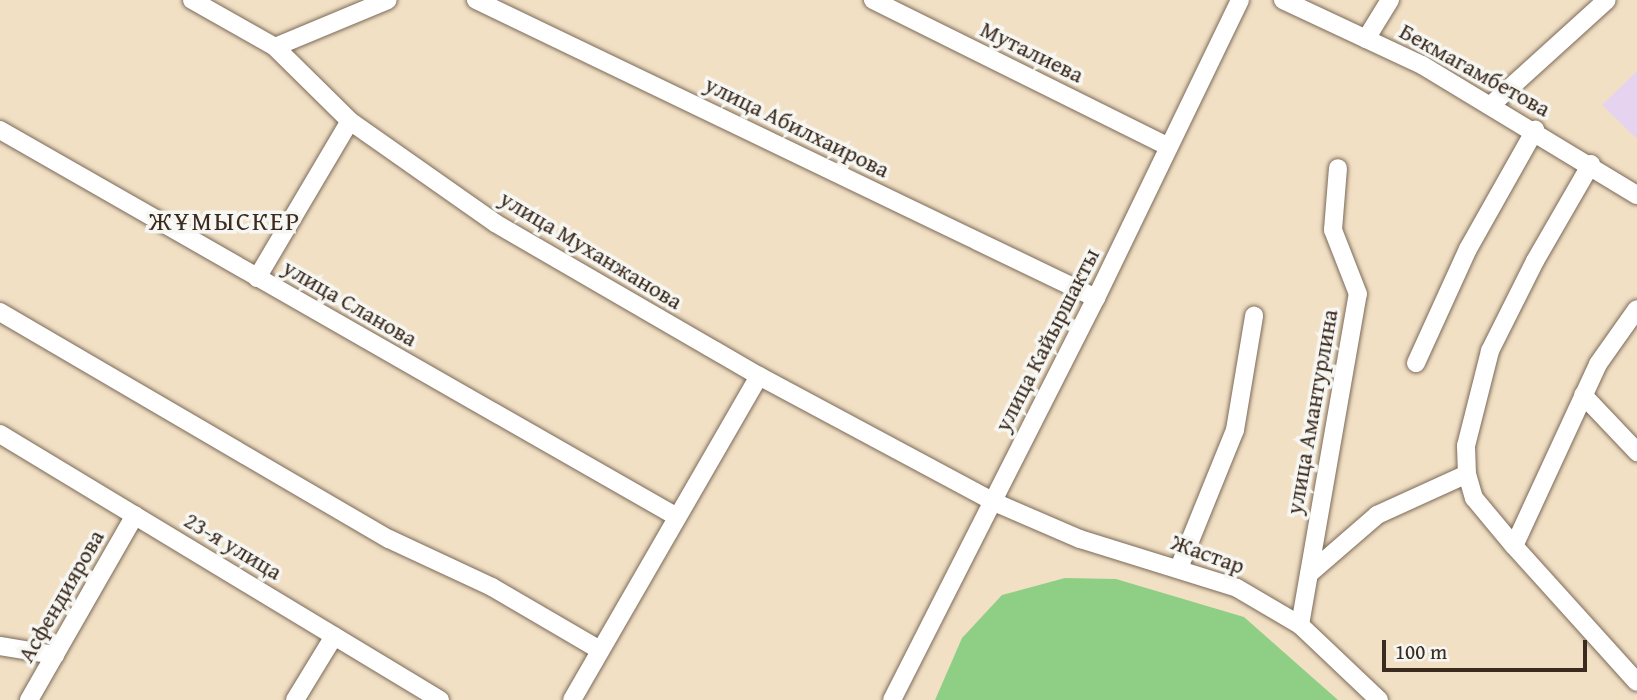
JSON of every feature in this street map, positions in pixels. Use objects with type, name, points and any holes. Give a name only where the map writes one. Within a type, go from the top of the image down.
[{"type":"street","name":"улица Муханжанова","points":[[192,0],[275,47],[350,121],[495,223],[759,376],[993,502]]},
{"type":"street","points":[[275,47],[388,0]]},
{"type":"street","name":"улица Абилхаирова","points":[[476,0],[1097,298]]},
{"type":"street","name":"Муталиева","points":[[873,0],[1169,147]]},
{"type":"street","name":"улица Кайыршакты","points":[[892,700],[1097,298],[1240,0]]},
{"type":"street","name":"Бекмагамбетова","points":[[1283,0],[1366,39],[1491,105],[1591,164],[1637,195]]},
{"type":"street","points":[[1366,39],[1390,0]]},
{"type":"street","points":[[1491,105],[1607,0]]},
{"type":"street","points":[[257,278],[350,121]]},
{"type":"street","name":"улица Сланова","points":[[0,130],[677,517]]},
{"type":"street","points":[[1416,363],[1468,249],[1535,130]]},
{"type":"street","points":[[1591,164],[1535,261],[1490,351],[1466,446],[1466,474],[1475,498],[1514,546],[1637,682]]},
{"type":"street","name":"улица Амантурлина","points":[[1300,625],[1358,294],[1333,230],[1338,168]]},
{"type":"street","points":[[1514,546],[1598,364],[1637,309]]},
{"type":"street","points":[[0,312],[389,539],[492,587],[600,650]]},
{"type":"street","points":[[1179,568],[1235,430],[1254,316]]},
{"type":"street","points":[[572,700],[759,376]]},
{"type":"street","points":[[1583,394],[1637,452]]},
{"type":"street","name":"23-я улица","points":[[0,434],[440,700]]},
{"type":"street","points":[[1309,574],[1377,515],[1466,474]]},
{"type":"street","name":"Жастар","points":[[993,502],[1080,539],[1237,588],[1300,625],[1361,692],[1379,700]]},
{"type":"street","name":"Асфендиярова","points":[[29,700],[135,515]]},
{"type":"street","points":[[295,700],[334,636]]},
{"type":"street","points":[[0,646],[55,655]]},
{"type":"shaded area","points":[[1637,71],[1637,139],[1602,105]]},
{"type":"green space","points":[[1065,578],[1116,579],[1244,617],[1338,700],[935,700],[962,638],[1002,595]]},
{"type":"district","name":"ЖҰМЫСКЕР","points":[[225,221]]}]
